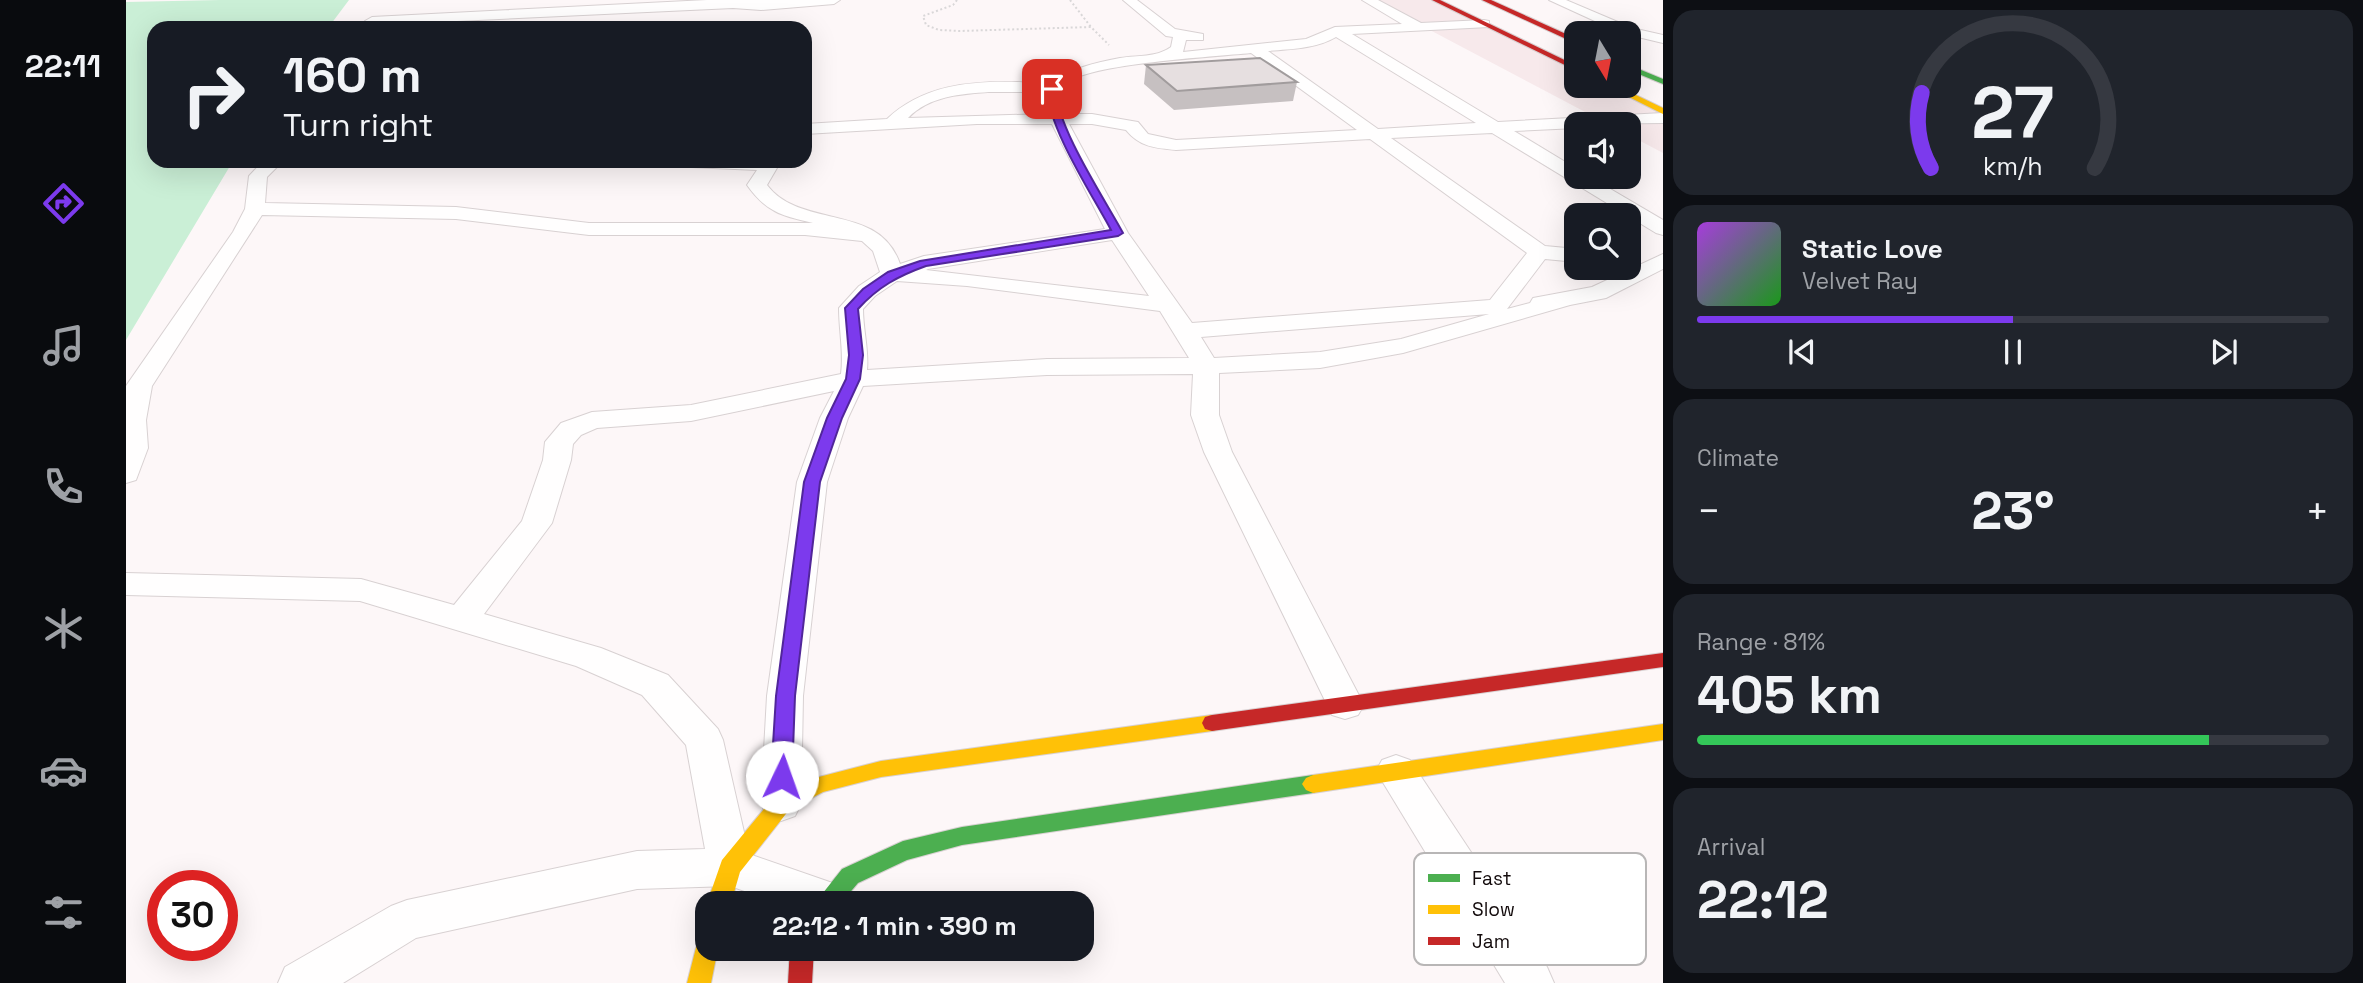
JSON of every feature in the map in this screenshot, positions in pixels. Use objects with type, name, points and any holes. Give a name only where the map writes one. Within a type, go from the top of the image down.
[{"type":"main road","points":[[1435,0],[1564,63]]},
{"type":"main road","points":[[1485,0],[1564,36]]},
{"type":"main road","points":[[1517,0],[1564,21]]},
{"type":"main road","points":[[1642,56],[1663,65]]},
{"type":"main road","points":[[1642,73],[1663,82]]},
{"type":"main road","points":[[1636,98],[1663,111]]},
{"type":"main road","points":[[725,885],[780,804],[818,785],[881,769],[1663,660]]},
{"type":"main road","points":[[837,891],[850,876],[903,850],[962,836],[1663,732]]},
{"type":"main road","points":[[698,983],[703,961]]},
{"type":"main road","points":[[800,983],[802,961]]},
{"type":"street","points":[[663,0],[769,5],[834,0]]},
{"type":"street","points":[[1129,0],[1161,27],[1180,35],[1220,37],[1484,24]]},
{"type":"street","points":[[1368,0],[1419,27]]},
{"type":"street","points":[[1555,0],[1628,31],[1663,39]]},
{"type":"street","points":[[405,21],[603,5],[732,4]]},
{"type":"street","points":[[603,5],[617,21]]},
{"type":"street","points":[[371,21],[387,6]]},
{"type":"street","points":[[1336,31],[1323,39],[1306,43],[1126,62],[1075,73],[1058,81],[1054,87],[1052,101],[1058,118],[1118,233],[1206,366],[1205,415],[1218,452],[1345,705]]},
{"type":"street","points":[[1336,31],[1663,229]]},
{"type":"street","points":[[1165,58],[1178,50],[1180,35]]},
{"type":"street","points":[[1255,49],[1539,251],[1564,254]]},
{"type":"street","points":[[892,124],[903,110],[937,94],[966,89],[1054,87]]},
{"type":"street","points":[[812,130],[1058,118],[1114,121],[1132,126],[1142,138],[1155,143],[1176,145],[1663,118]]},
{"type":"street","points":[[126,474],[134,447],[132,419],[139,386],[243,232],[255,209],[256,181],[265,168]]},
{"type":"street","points":[[768,168],[757,185],[762,195],[791,211],[834,221],[869,235],[883,249],[892,274]]},
{"type":"street","points":[[255,209],[456,213],[589,229],[805,229],[869,235]]},
{"type":"street","points":[[780,804],[785,696],[812,482],[834,418],[853,379],[856,355],[851,308],[867,291],[892,274],[924,263],[1118,233]]},
{"type":"street","points":[[1497,307],[1539,251]]},
{"type":"street","points":[[1641,258],[1663,259]]},
{"type":"street","points":[[461,619],[537,523],[558,460],[559,442],[571,429],[592,420],[691,413],[853,379],[1047,367],[1206,366],[1320,359],[1403,346],[1598,293],[1663,259]]},
{"type":"street","points":[[892,274],[967,279],[1167,305]]},
{"type":"street","points":[[1185,331],[1560,302]]},
{"type":"street","points":[[126,584],[361,590],[588,657],[655,685],[704,740],[725,885]]},
{"type":"street","points":[[1396,771],[1448,853]]},
{"type":"street","points":[[301,983],[407,920],[637,870],[761,891]]},
{"type":"street","points":[[1520,965],[1531,983]]},
{"type":"path","points":[[957,0],[953,5],[923,16],[926,25],[939,30],[960,31],[1091,27]]},
{"type":"path","points":[[1070,0],[1091,27],[1126,62]]},
{"type":"shaded area","points":[[1373,0],[1432,0],[1564,65],[1564,98],[1630,98],[1663,114],[1663,153],[1641,141],[1641,112],[1585,112]]},
{"type":"green space","points":[[349,0],[333,21],[147,21],[147,168],[229,168],[126,340],[126,2]]},
{"type":"building","points":[[1260,58],[1297,82],[1177,91],[1146,65]]},
{"type":"traffic: fast","points":[[1642,73],[1663,82]]},
{"type":"traffic: fast","points":[[837,891],[850,876],[903,851],[962,836],[1313,784]]},
{"type":"traffic: slow","points":[[1636,98],[1663,111]]},
{"type":"traffic: slow","points":[[723,891],[730,867],[781,804],[818,785],[881,769],[1212,723]]},
{"type":"traffic: slow","points":[[1313,784],[1663,732]]},
{"type":"traffic: slow","points":[[699,983],[704,961]]},
{"type":"traffic: jam","points":[[1435,0],[1564,63]]},
{"type":"traffic: jam","points":[[1485,0],[1564,36]]},
{"type":"traffic: jam","points":[[1212,723],[1663,660]]},
{"type":"traffic: jam","points":[[800,983],[801,961]]},
{"type":"route","points":[[782,777],[785,696],[812,482],[834,418],[853,379],[856,355],[851,308],[867,291],[892,274],[924,263],[1118,233],[1064,133],[1052,101],[1052,89]]}]
